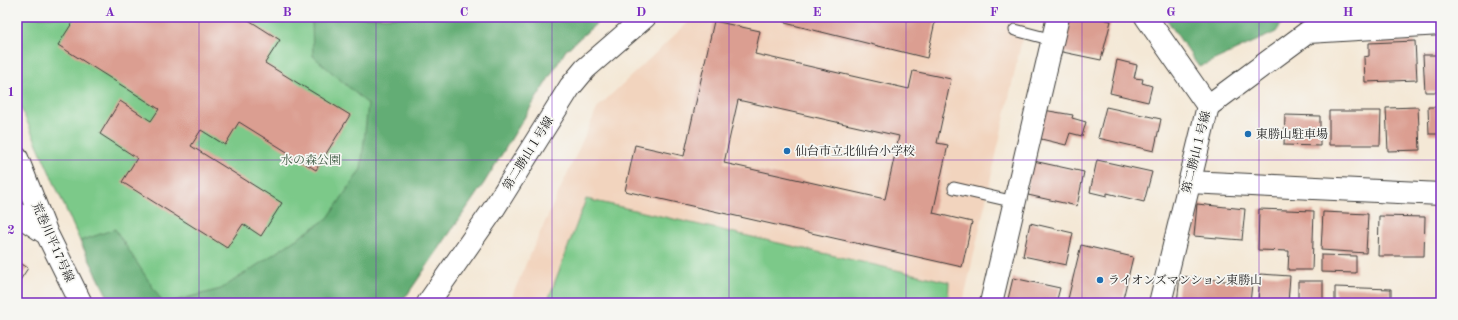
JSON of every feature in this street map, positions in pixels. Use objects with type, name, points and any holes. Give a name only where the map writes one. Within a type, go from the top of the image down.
[{"type":"street","name":"第二勝山１号線","points":[[428,303],[493,210],[570,87],[585,69],[645,17]]},
{"type":"street","points":[[991,303],[1058,17]]},
{"type":"street","name":"第二勝山１号線","points":[[1146,17],[1208,106],[1188,182],[1160,303]]},
{"type":"street","points":[[1208,106],[1308,32],[1441,24]]},
{"type":"street","name":"荒巻川平17号線","points":[[17,158],[47,234],[81,303]]},
{"type":"street","points":[[1188,182],[1441,194]]},
{"type":"street","points":[[17,214],[47,234]]},
{"type":"lane","points":[[1015,30],[1053,40]]},
{"type":"lane","points":[[954,188],[1015,202]]},
{"type":"shaded area","name":"仙台市立北仙台小学校","points":[[694,17],[1027,17],[963,303],[509,303],[598,107]]},
{"type":"green space","name":"水の森公園","points":[[17,17],[604,17],[566,50],[484,183],[407,295],[395,303],[111,303],[80,241],[17,99]]},
{"type":"green space","points":[[312,17],[604,17],[566,50],[484,183],[407,295],[396,303],[166,303],[221,289],[328,218],[361,169],[368,104],[313,56]]},
{"type":"green space","points":[[1165,17],[1286,17],[1276,32],[1199,67]]},
{"type":"green space","points":[[586,199],[949,282],[948,303],[547,303]]},
{"type":"green space","points":[[115,229],[163,303],[111,303],[80,241]]},
{"type":"building","points":[[76,17],[244,17],[280,40],[265,63],[350,115],[316,170],[239,122],[225,145],[201,130],[191,146],[282,203],[261,236],[243,224],[227,248],[122,182],[137,158],[100,134],[120,101],[151,121],[159,109],[58,45]]},
{"type":"building","points":[[787,17],[936,17],[927,58],[785,23]]},
{"type":"building","points":[[1060,17],[1097,17],[1111,21],[1101,60],[1053,50]]},
{"type":"building","points":[[714,21],[760,31],[755,54],[909,89],[913,71],[951,79],[937,143],[948,145],[933,213],[972,222],[962,267],[625,191],[635,145],[684,156]],"holes":[[[738,100],[899,136],[885,199],[724,163]]]},
{"type":"building","points":[[1415,41],[1417,80],[1365,82],[1364,57],[1369,56],[1369,43]]},
{"type":"building","points":[[1423,55],[1441,55],[1441,92],[1425,92]]},
{"type":"building","points":[[1117,60],[1137,65],[1134,78],[1143,79],[1142,83],[1152,86],[1148,102],[1110,93]]},
{"type":"building","points":[[1106,107],[1161,119],[1154,151],[1098,138]]},
{"type":"building","points":[[1418,107],[1420,150],[1388,151],[1386,108]]},
{"type":"building","points":[[1428,107],[1441,107],[1441,134],[1429,134]]},
{"type":"building","points":[[1043,110],[1073,115],[1072,118],[1086,122],[1082,136],[1070,133],[1066,145],[1037,138]]},
{"type":"building","points":[[1329,111],[1381,111],[1380,145],[1329,145]]},
{"type":"building","points":[[1285,115],[1320,116],[1320,146],[1284,145]]},
{"type":"building","points":[[1029,160],[1084,172],[1077,206],[1028,195]]},
{"type":"building","points":[[1097,160],[1152,172],[1144,202],[1107,193],[1107,196],[1090,192]]},
{"type":"building","points":[[1197,204],[1245,209],[1242,240],[1194,236]]},
{"type":"building","points":[[1259,209],[1314,211],[1312,270],[1288,270],[1289,251],[1258,250]]},
{"type":"building","points":[[1323,212],[1368,214],[1366,253],[1321,250]]},
{"type":"building","points":[[1379,216],[1425,217],[1424,256],[1378,256]]},
{"type":"building","points":[[1030,223],[1073,233],[1066,265],[1023,256]]},
{"type":"building","name":"ライオンズマンション東勝山","points":[[1081,245],[1133,257],[1122,303],[1067,303]]},
{"type":"building","points":[[1321,255],[1356,256],[1356,273],[1321,272]]},
{"type":"building","points":[[17,261],[28,268],[17,285]]},
{"type":"building","points":[[1260,274],[1290,276],[1288,303],[1258,303]]},
{"type":"building","points":[[1180,276],[1252,284],[1250,303],[1177,303]]},
{"type":"building","points":[[1013,278],[1060,288],[1056,303],[1007,303]]},
{"type":"building","points":[[1298,281],[1323,281],[1323,303],[1298,303]]},
{"type":"building","points":[[1335,287],[1391,289],[1391,303],[1335,303]]},
{"type":"place","name":"東勝山駐車場","points":[[1248,134]]},
{"type":"place","name":"仙台市立北仙台小学校","points":[[787,151]]},
{"type":"place","name":"ライオンズマンション東勝山","points":[[1100,280]]}]
